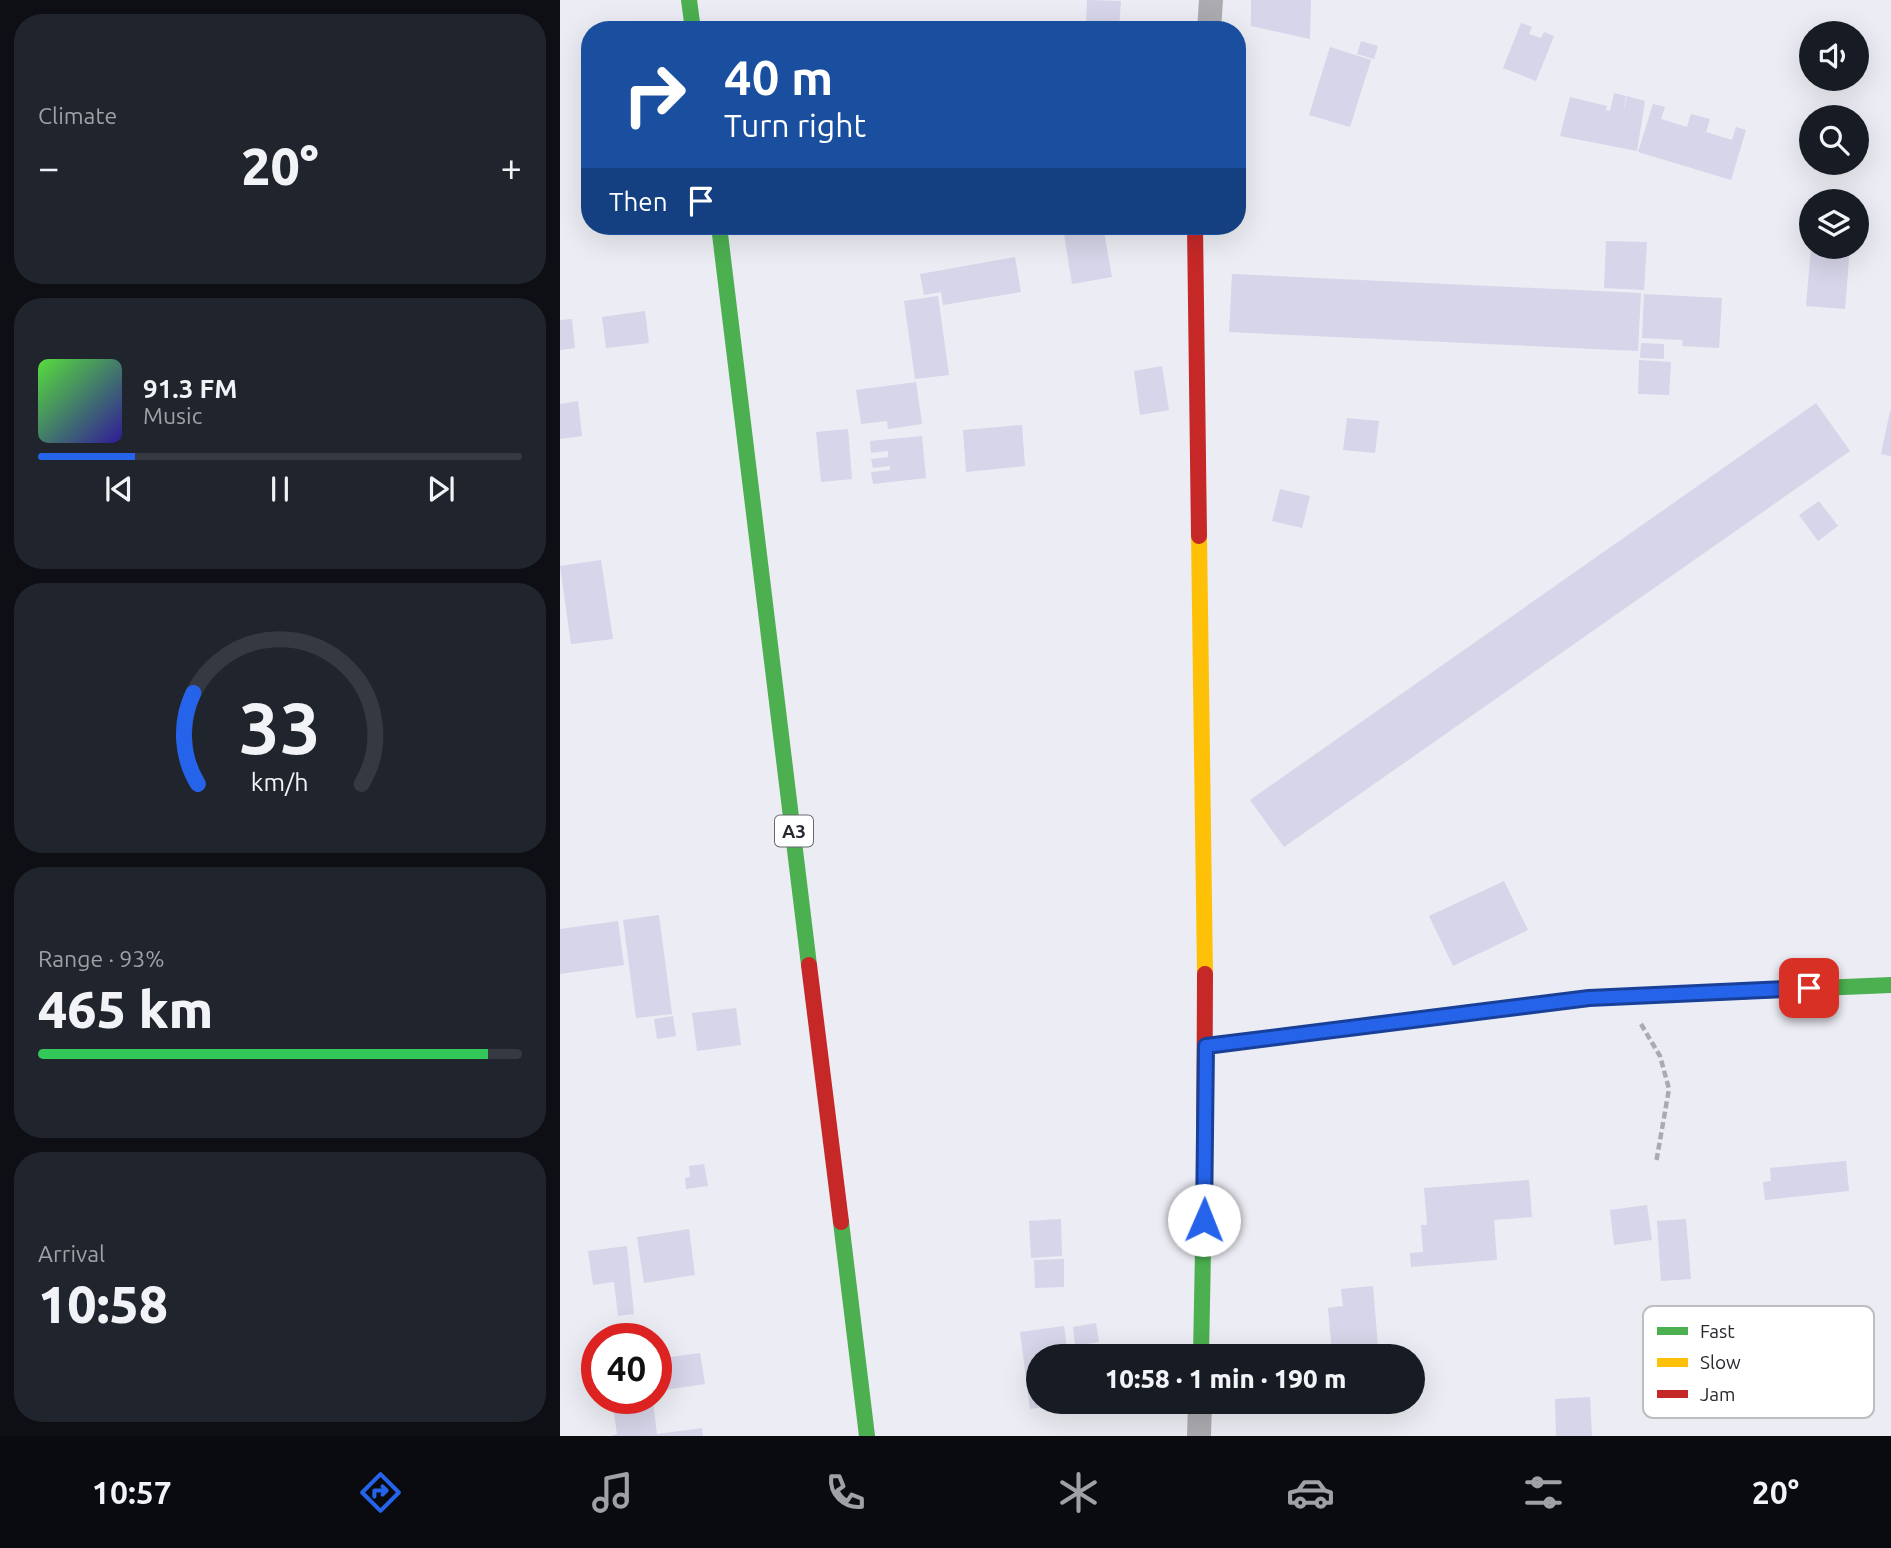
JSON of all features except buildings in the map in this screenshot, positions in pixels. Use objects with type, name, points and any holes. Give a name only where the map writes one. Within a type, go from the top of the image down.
[{"type":"main road","points":[[689,0],[692,21]]},
{"type":"main road","name":"A3","points":[[720,235],[867,1436]]},
{"type":"main road","points":[[1195,235],[1206,1046],[1201,1344]]},
{"type":"main road","points":[[1206,1046],[1616,997],[1891,985]]},
{"type":"street","points":[[1210,21],[1211,0]]},
{"type":"street","points":[[1199,1436],[1200,1414]]},
{"type":"path","points":[[1616,997],[1641,1024],[1660,1056],[1669,1089],[1656,1163]]},
{"type":"traffic: fast","points":[[689,0],[692,21]]},
{"type":"traffic: fast","points":[[720,235],[809,965]]},
{"type":"traffic: fast","points":[[1206,1046],[1589,998],[1891,985]]},
{"type":"traffic: fast","points":[[1201,1344],[1204,1198]]},
{"type":"traffic: fast","points":[[841,1222],[867,1436]]},
{"type":"traffic: slow","points":[[1199,536],[1205,974]]},
{"type":"traffic: jam","points":[[1195,235],[1199,536]]},
{"type":"traffic: jam","points":[[809,965],[841,1222]]},
{"type":"traffic: jam","points":[[1204,1198],[1205,974]]},
{"type":"route","points":[[1204,1220],[1206,1046],[1589,998],[1809,988]]}]
